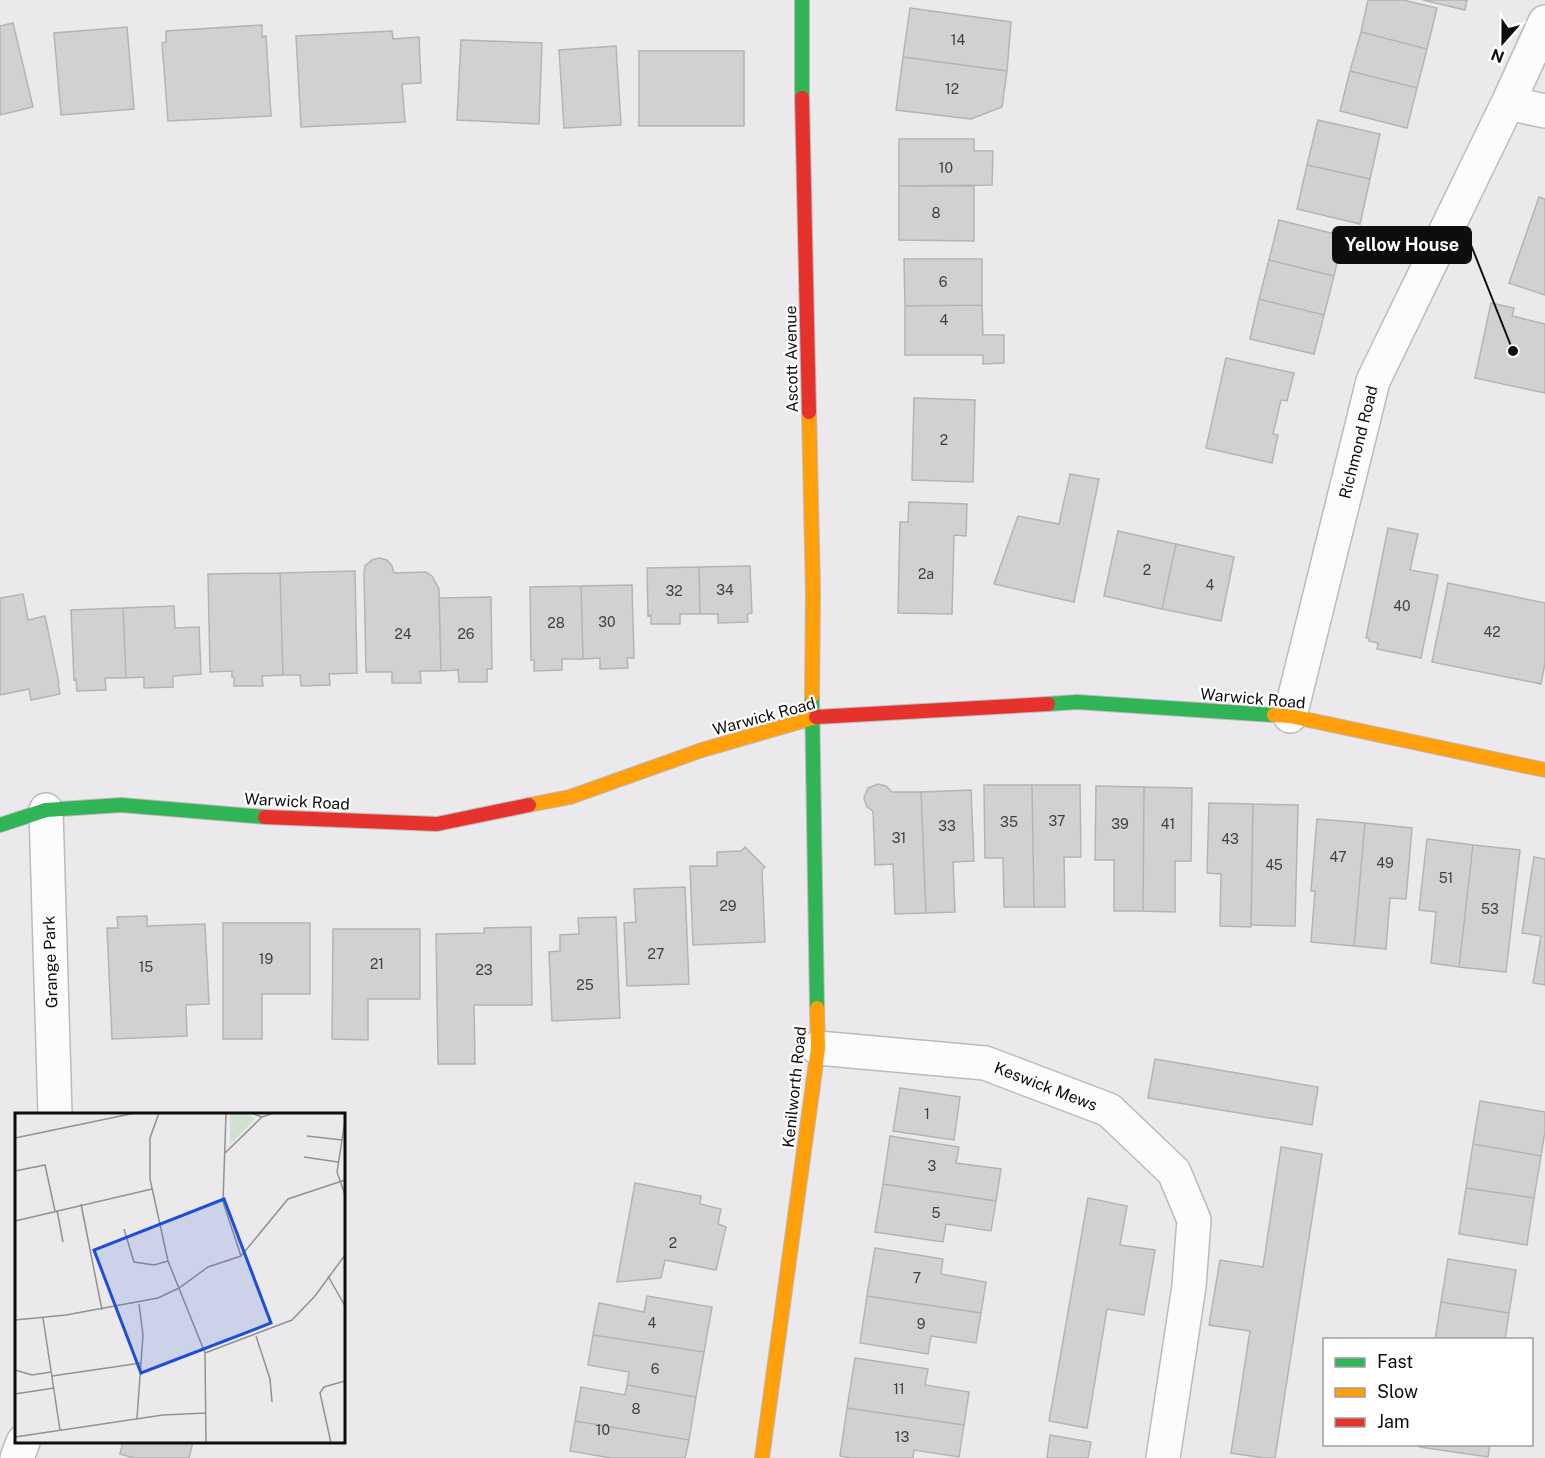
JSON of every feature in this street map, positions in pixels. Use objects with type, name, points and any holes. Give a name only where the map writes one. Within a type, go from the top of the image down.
[{"type":"street","name":"Ascott Avenue","points":[[802,0],[803,192],[813,592],[812,717]]},
{"type":"street","name":"Richmond Road","points":[[1290,716],[1372,381],[1508,103],[1545,22]]},
{"type":"street","points":[[1508,103],[1545,111]]},
{"type":"street","name":"Warwick Road","points":[[0,825],[46,810],[121,805],[265,817],[437,824],[570,797],[702,750],[812,717],[1077,702],[1290,716],[1545,770]]},
{"type":"street","name":"Kenilworth Road","points":[[762,1458],[818,1048],[812,717]]},
{"type":"street","name":"Grange Park","points":[[46,810],[55,1113]]},
{"type":"street","name":"Keswick Mews","points":[[818,1048],[985,1063],[1108,1110],[1174,1172],[1194,1220],[1189,1286],[1163,1458]]},
{"type":"street","points":[[17,1458],[23,1443]]},
{"type":"building","points":[[1368,0],[1403,0],[1437,8],[1427,49],[1361,32]]},
{"type":"building","points":[[1423,0],[1467,0],[1465,10]]},
{"type":"building","points":[[910,8],[1011,22],[1007,71],[903,57]]},
{"type":"building","points":[[13,23],[33,107],[0,115],[0,26]]},
{"type":"building","points":[[262,25],[262,37],[266,36],[271,116],[168,121],[162,43],[166,42],[166,31]]},
{"type":"building","points":[[127,27],[134,109],[61,115],[54,33]]},
{"type":"building","points":[[392,31],[393,39],[419,37],[421,83],[402,84],[405,122],[301,127],[296,36]]},
{"type":"building","points":[[1361,32],[1427,49],[1417,88],[1350,71]]},
{"type":"building","points":[[461,40],[542,43],[539,124],[457,120]]},
{"type":"building","points":[[616,46],[621,125],[564,128],[559,50]]},
{"type":"building","points":[[639,51],[744,51],[744,126],[639,126]]},
{"type":"building","points":[[903,57],[1007,71],[1002,107],[971,119],[896,110]]},
{"type":"building","points":[[1350,71],[1417,88],[1407,128],[1340,111]]},
{"type":"building","points":[[1318,120],[1380,134],[1370,179],[1307,165]]},
{"type":"building","points":[[899,139],[974,139],[974,151],[993,151],[992,185],[899,186]]},
{"type":"building","points":[[1307,165],[1370,179],[1360,224],[1297,209]]},
{"type":"building","points":[[899,186],[974,186],[974,241],[899,240]]},
{"type":"building","points":[[1539,197],[1545,199],[1545,295],[1509,283]]},
{"type":"building","points":[[1279,220],[1343,236],[1334,276],[1269,260]]},
{"type":"building","points":[[904,259],[982,259],[982,305],[905,306]]},
{"type":"building","points":[[1269,260],[1334,276],[1324,315],[1259,299]]},
{"type":"building","points":[[1259,299],[1324,315],[1314,354],[1250,339]]},
{"type":"building","points":[[1491,303],[1514,308],[1512,316],[1545,324],[1545,393],[1475,378]]},
{"type":"building","points":[[982,305],[983,335],[1004,335],[1004,363],[983,364],[983,355],[905,355],[905,306]]},
{"type":"building","points":[[1226,358],[1294,373],[1287,401],[1281,400],[1273,434],[1278,435],[1272,463],[1206,448]]},
{"type":"building","points":[[914,398],[975,400],[973,482],[912,480]]},
{"type":"building","points":[[1070,474],[1099,479],[1074,602],[994,584],[1018,516],[1059,524]]},
{"type":"building","points":[[909,502],[967,504],[966,536],[954,535],[952,614],[898,613],[900,522],[908,522]]},
{"type":"building","points":[[1388,528],[1418,534],[1410,570],[1438,575],[1421,658],[1377,649],[1378,643],[1366,638]]},
{"type":"building","points":[[1118,531],[1176,544],[1162,609],[1104,596]]},
{"type":"building","points":[[1176,544],[1234,557],[1221,621],[1162,609]]},
{"type":"building","points":[[379,558],[387,560],[394,573],[426,572],[432,576],[439,589],[441,671],[420,671],[421,683],[392,683],[392,672],[366,672],[364,573],[365,566]]},
{"type":"building","points":[[750,566],[752,613],[747,614],[748,622],[718,623],[718,614],[700,614],[699,567]]},
{"type":"building","points":[[699,567],[700,614],[680,614],[680,624],[651,624],[651,615],[648,616],[647,568]]},
{"type":"building","points":[[355,571],[357,673],[329,674],[330,685],[301,686],[300,675],[283,675],[280,573]]},
{"type":"building","points":[[280,573],[283,675],[262,676],[263,686],[234,686],[232,671],[210,672],[208,574]]},
{"type":"building","points":[[1448,583],[1545,603],[1545,663],[1541,684],[1432,662]]},
{"type":"building","points":[[632,585],[634,658],[627,658],[628,668],[600,669],[600,658],[583,659],[581,586]]},
{"type":"building","points":[[581,586],[583,659],[562,659],[562,670],[534,671],[534,660],[531,660],[530,587]]},
{"type":"building","points":[[23,594],[28,620],[45,616],[60,694],[31,700],[29,689],[0,695],[0,598]]},
{"type":"building","points":[[491,597],[492,669],[487,669],[487,682],[459,682],[458,670],[441,671],[439,598]]},
{"type":"building","points":[[174,606],[175,628],[199,627],[201,674],[173,676],[173,687],[144,688],[144,677],[126,678],[123,608]]},
{"type":"building","points":[[123,608],[126,678],[105,678],[106,690],[77,691],[76,679],[74,680],[71,610]]},
{"type":"building","points":[[878,784],[886,786],[892,792],[921,792],[926,913],[895,914],[893,864],[875,865],[873,811],[867,807],[864,798],[868,788]]},
{"type":"building","points":[[984,785],[1032,785],[1034,907],[1004,907],[1003,858],[985,858]]},
{"type":"building","points":[[1032,785],[1080,785],[1081,857],[1064,857],[1065,907],[1034,907]]},
{"type":"building","points":[[1096,786],[1144,787],[1143,911],[1114,911],[1114,860],[1095,860]]},
{"type":"building","points":[[1144,787],[1192,788],[1191,861],[1175,861],[1175,912],[1143,911]]},
{"type":"building","points":[[971,790],[974,861],[953,862],[955,912],[926,913],[921,792]]},
{"type":"building","points":[[1209,803],[1253,804],[1251,927],[1220,926],[1221,874],[1207,873]]},
{"type":"building","points":[[1253,804],[1298,805],[1295,926],[1251,925]]},
{"type":"building","points":[[1317,819],[1365,823],[1354,946],[1311,942],[1315,891],[1311,891]]},
{"type":"building","points":[[1365,823],[1412,828],[1406,899],[1390,898],[1386,949],[1354,946]]},
{"type":"building","points":[[1427,839],[1473,845],[1459,967],[1431,963],[1436,912],[1419,910]]},
{"type":"building","points":[[1473,845],[1520,850],[1506,972],[1459,967]]},
{"type":"building","points":[[745,847],[765,867],[762,870],[765,942],[693,945],[690,866],[717,866],[717,852],[741,851]]},
{"type":"building","points":[[1534,857],[1545,859],[1545,985],[1533,983],[1541,936],[1522,933]]},
{"type":"building","points":[[685,887],[689,984],[627,986],[624,923],[636,922],[634,889]]},
{"type":"building","points":[[147,916],[147,926],[205,924],[209,1004],[186,1005],[187,1036],[112,1039],[107,928],[118,928],[117,917]]},
{"type":"building","points":[[616,917],[620,1018],[552,1021],[549,952],[560,951],[560,935],[579,934],[578,918]]},
{"type":"building","points":[[223,923],[310,923],[310,994],[262,994],[262,1039],[223,1039]]},
{"type":"building","points":[[531,927],[532,1005],[474,1005],[475,1064],[438,1064],[436,934],[484,933],[484,928]]},
{"type":"building","points":[[333,929],[420,929],[420,999],[368,999],[368,1040],[332,1039]]},
{"type":"building","points":[[1155,1059],[1318,1087],[1312,1125],[1148,1098]]},
{"type":"building","points":[[900,1088],[960,1097],[954,1140],[893,1131]]},
{"type":"building","points":[[1480,1101],[1545,1112],[1541,1156],[1473,1144]]},
{"type":"building","points":[[890,1136],[959,1147],[956,1163],[1001,1169],[996,1201],[883,1184]]},
{"type":"building","points":[[1473,1144],[1541,1156],[1534,1198],[1466,1188]]},
{"type":"building","points":[[1281,1147],[1322,1154],[1275,1458],[1264,1458],[1231,1453],[1250,1331],[1209,1325],[1220,1260],[1263,1267]]},
{"type":"building","points":[[635,1183],[701,1196],[700,1204],[721,1209],[718,1224],[726,1227],[716,1270],[665,1260],[661,1278],[617,1282]]},
{"type":"building","points":[[883,1184],[996,1201],[991,1231],[946,1224],[943,1242],[875,1232]]},
{"type":"building","points":[[1466,1188],[1534,1198],[1527,1245],[1459,1234]]},
{"type":"building","points":[[1088,1198],[1127,1206],[1120,1245],[1155,1250],[1144,1315],[1107,1309],[1087,1428],[1049,1421]]},
{"type":"building","points":[[875,1248],[943,1259],[941,1274],[986,1282],[981,1313],[867,1296]]},
{"type":"building","points":[[1448,1259],[1516,1270],[1509,1313],[1441,1302]]},
{"type":"building","points":[[647,1296],[712,1307],[704,1352],[593,1335],[599,1303],[644,1312]]},
{"type":"building","points":[[867,1296],[981,1313],[976,1343],[931,1336],[928,1354],[860,1343]]},
{"type":"building","points":[[1441,1302],[1509,1313],[1505,1338],[1435,1338]]},
{"type":"building","points":[[593,1335],[704,1352],[696,1397],[627,1385],[629,1372],[588,1365]]},
{"type":"building","points":[[855,1358],[928,1369],[925,1385],[969,1392],[964,1425],[847,1408]]},
{"type":"building","points":[[627,1385],[696,1397],[689,1440],[575,1421],[581,1387],[625,1395]]},
{"type":"building","points":[[847,1408],[964,1425],[959,1457],[914,1450],[913,1458],[840,1456]]},
{"type":"building","points":[[575,1421],[689,1440],[685,1458],[611,1458],[570,1451]]},
{"type":"building","points":[[1050,1435],[1091,1442],[1088,1458],[1047,1458]]},
{"type":"building","points":[[123,1443],[193,1443],[189,1458],[134,1458],[120,1454]]},
{"type":"building","points":[[1420,1446],[1490,1446],[1488,1457]]},
{"type":"traffic: fast","points":[[802,0],[802,98]]},
{"type":"traffic: fast","points":[[812,696],[817,1008]]},
{"type":"traffic: fast","points":[[1048,704],[1077,702],[1274,715]]},
{"type":"traffic: fast","points":[[0,825],[46,810],[121,805],[265,817]]},
{"type":"traffic: slow","points":[[809,412],[813,592],[812,696]]},
{"type":"traffic: slow","points":[[1274,715],[1290,716],[1545,770]]},
{"type":"traffic: slow","points":[[529,805],[570,797],[702,750],[816,717]]},
{"type":"traffic: slow","points":[[762,1458],[818,1048],[817,1008]]},
{"type":"traffic: jam","points":[[802,98],[809,412]]},
{"type":"traffic: jam","points":[[816,717],[1048,704]]},
{"type":"traffic: jam","points":[[265,817],[437,824],[529,805]]},
{"type":"place","name":"Yellow House","points":[[1513,351]]}]
